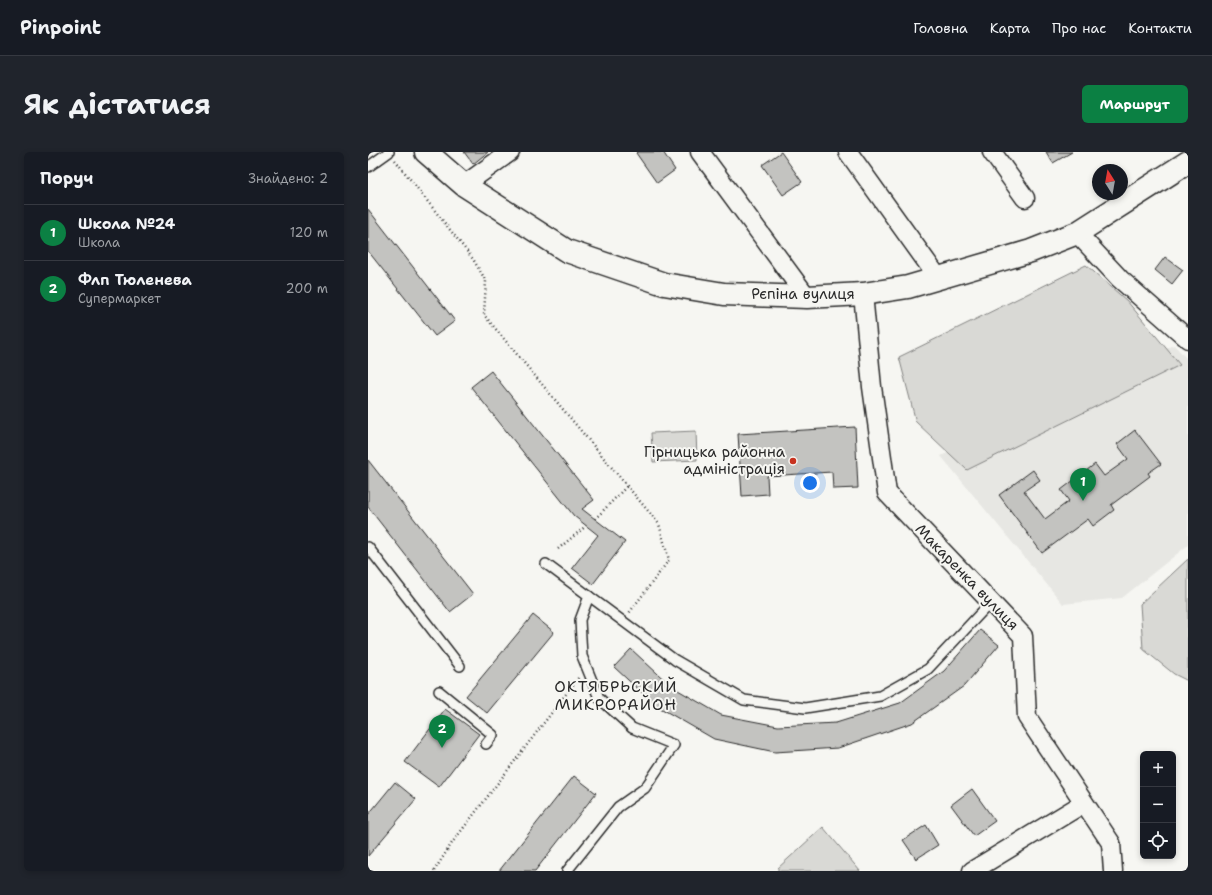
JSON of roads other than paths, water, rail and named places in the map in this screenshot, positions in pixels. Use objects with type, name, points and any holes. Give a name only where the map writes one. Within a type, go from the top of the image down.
[{"type":"street","name":"Рєпіна вулиця","points":[[426,152],[464,185],[567,251],[664,284],[724,294],[807,297],[863,294],[908,287],[1031,251],[1076,233],[1188,162]]},
{"type":"street","points":[[464,185],[510,152]]},
{"type":"street","points":[[700,152],[807,297]]},
{"type":"street","points":[[848,152],[939,279]]},
{"type":"street","points":[[992,152],[1025,198]]},
{"type":"street","points":[[1076,233],[1120,279],[1188,339]]},
{"type":"street","name":"Макаренка вулиця","points":[[863,294],[872,387],[887,492],[1023,636],[1027,717],[1111,844],[1113,871]]},
{"type":"street","points":[[972,871],[1084,803]]},
{"type":"lane","points":[[368,167],[388,152]]},
{"type":"lane","points":[[368,547],[460,666]]},
{"type":"lane","points":[[546,564],[675,660],[744,700],[805,708],[880,696],[928,668],[991,602]]},
{"type":"lane","points":[[567,871],[618,808],[645,788],[674,745],[632,728],[599,698],[582,656],[580,620],[589,596]]},
{"type":"lane","points":[[439,691],[493,735],[486,744]]},
{"type":"place","name":"Гірницька районна адміністрація","points":[[793,461]]},
{"type":"place","name":"Школа №24","points":[[1083,501]]},
{"type":"place","name":"Флп Тюленева","points":[[442,748]]},
{"type":"district","name":"ОКТЯБРЬСКИЙ МИКРОРАЙОН","points":[[616,695]]}]
